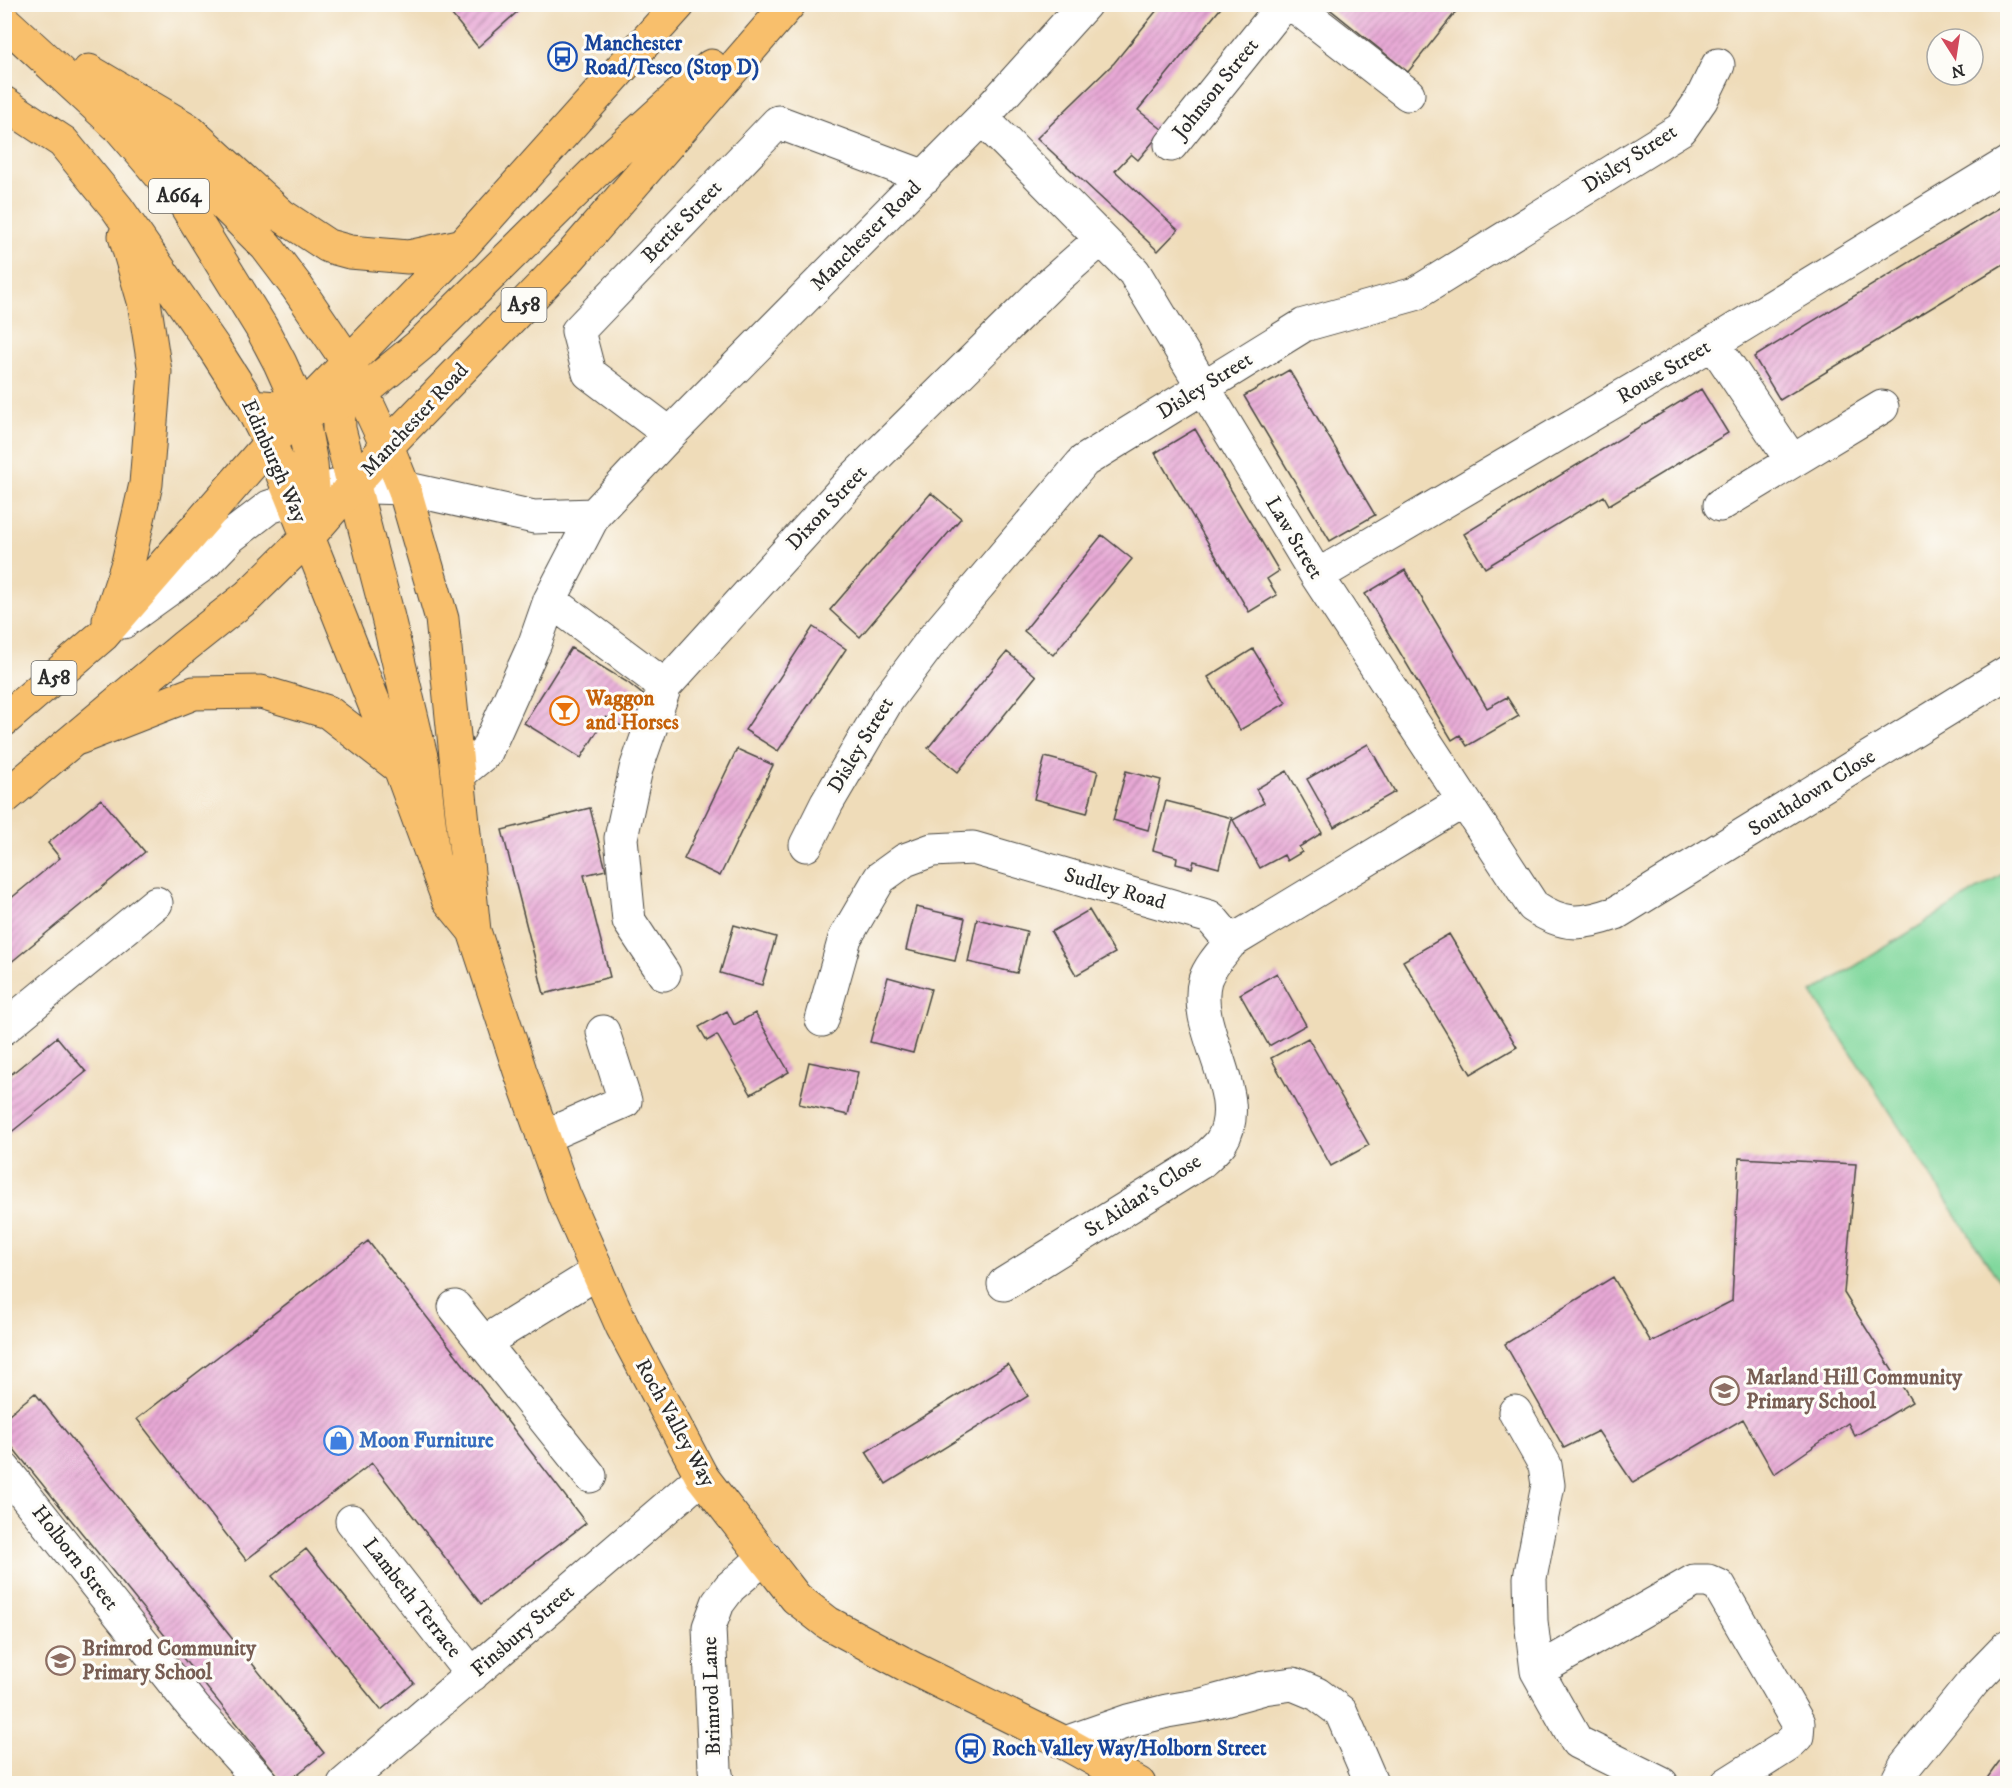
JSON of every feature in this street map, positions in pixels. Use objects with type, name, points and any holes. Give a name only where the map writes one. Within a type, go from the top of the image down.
[{"type":"main road","name":"A58","points":[[4,720],[103,635],[270,443],[463,245],[679,4]]},
{"type":"main road","points":[[251,406],[301,410],[332,406],[350,397],[420,345],[599,168],[779,4]]},
{"type":"main road","name":"Manchester Road","points":[[4,798],[248,596],[308,537],[387,446],[571,256],[789,4]]},
{"type":"main road","name":"Edinburgh Way","points":[[4,20],[45,41],[88,71],[266,246],[348,362],[350,397],[387,446],[404,488],[442,619],[474,931]]},
{"type":"main road","name":"Edinburgh Way","points":[[4,20],[120,128],[185,204],[261,327],[301,410],[311,464],[303,497],[308,537],[411,781]]},
{"type":"main road","name":"A664","points":[[88,71],[187,129],[281,215],[328,246],[350,252],[408,257],[463,245]]},
{"type":"main road","name":"Edinburgh Way","points":[[4,103],[63,142],[117,208],[214,348],[251,406],[270,443],[303,497]]},
{"type":"main road","name":"A664","points":[[103,635],[128,563],[146,484],[154,372],[144,301],[117,208]]},
{"type":"main road","points":[[350,397],[339,429],[389,618],[423,765],[411,781]]},
{"type":"main road","points":[[69,742],[194,693],[261,692],[328,712],[411,781],[433,858],[448,899],[474,931]]},
{"type":"main road","points":[[411,781],[459,774]]},
{"type":"main road","name":"Roch Valley Way","points":[[474,931],[564,1195],[622,1326],[702,1477],[796,1598],[828,1623],[912,1668],[1065,1743],[1139,1784]]},
{"type":"street","name":"Johnson Street","points":[[1171,145],[1284,4]]},
{"type":"street","points":[[1292,4],[1408,94]]},
{"type":"street","name":"Manchester Road","points":[[459,774],[486,752],[535,643],[550,600],[594,515],[670,434],[982,118],[1082,6]]},
{"type":"street","name":"Disley Street","points":[[806,845],[827,803],[888,699],[933,639],[1084,461],[1304,325],[1415,294],[1681,129],[1701,100],[1718,65]]},
{"type":"street","name":"Law Street","points":[[982,118],[1134,272],[1317,576],[1462,802],[1533,906],[1550,918],[1571,922],[1594,921],[1616,913]]},
{"type":"street","name":"Bertie Street","points":[[670,434],[589,373],[578,331],[778,122],[925,177]]},
{"type":"street","name":"Rouse Street","points":[[1317,576],[1713,343],[2007,163]]},
{"type":"street","name":"Dixon Street","points":[[665,686],[854,478],[1050,284],[1101,239]]},
{"type":"street","points":[[1713,343],[1792,461]]},
{"type":"street","points":[[1720,505],[1881,407]]},
{"type":"street","points":[[103,635],[205,563],[230,537],[269,507],[337,486],[404,488],[534,517],[594,515]]},
{"type":"street","points":[[550,600],[665,686],[636,769],[621,838],[629,921],[664,975]]},
{"type":"street","name":"Southdown Close","points":[[1616,913],[2007,672]]},
{"type":"street","points":[[1231,942],[1462,802]]},
{"type":"street","name":"Sudley Road","points":[[822,1020],[845,938],[880,878],[905,860],[932,850],[974,848],[1210,917],[1231,942]]},
{"type":"street","points":[[4,1028],[156,903]]},
{"type":"street","name":"St Aidan's Close","points":[[1004,1284],[1201,1162],[1221,1142],[1228,1122],[1228,1094],[1218,1056],[1206,1024],[1203,997],[1205,979],[1231,942]]},
{"type":"street","points":[[543,1137],[625,1101],[603,1032]]},
{"type":"street","points":[[483,1343],[598,1272]]},
{"type":"street","points":[[455,1307],[590,1476]]},
{"type":"street","points":[[1515,1412],[1545,1465],[1548,1485],[1530,1578],[1531,1621],[1538,1671],[1577,1742],[1662,1784]]},
{"type":"street","name":"Holborn Street","points":[[4,1469],[194,1708],[263,1784]]},
{"type":"street","name":"Finsbury Street","points":[[344,1784],[702,1477]]},
{"type":"street","name":"Lambeth Terrace","points":[[352,1521],[472,1675]]},
{"type":"street","name":"Brimrod Lane","points":[[718,1784],[715,1769],[709,1627],[718,1604],[730,1587],[765,1557]]},
{"type":"street","points":[[1538,1671],[1694,1581],[1708,1581],[1719,1586],[1798,1723],[1797,1736],[1788,1746],[1727,1784]]},
{"type":"street","points":[[1896,1784],[1905,1766],[1974,1681],[2007,1646]]},
{"type":"street","points":[[1065,1743],[1128,1721],[1202,1705],[1264,1688],[1293,1684],[1317,1694],[1341,1712],[1372,1784]]},
{"type":"green space","points":[[2007,871],[2007,1293],[1812,993]]},
{"type":"building","points":[[443,4],[526,4],[478,47]]},
{"type":"building","points":[[1162,4],[1224,4],[1138,110],[1163,130],[1138,160],[1131,154],[1115,171],[1178,230],[1158,251],[1037,138],[1114,63]]},
{"type":"building","points":[[1327,4],[1462,4],[1408,72],[1326,6]]},
{"type":"building","points":[[2007,203],[2007,262],[1780,400],[1754,357]]},
{"type":"building","points":[[1289,370],[1375,515],[1330,541],[1244,396]]},
{"type":"building","points":[[1701,389],[1728,433],[1609,505],[1604,496],[1485,568],[1464,534]]},
{"type":"building","points":[[1195,429],[1279,571],[1267,579],[1277,595],[1249,612],[1155,453]]},
{"type":"building","points":[[931,493],[961,518],[860,637],[830,610]]},
{"type":"building","points":[[1102,535],[1132,559],[1053,655],[1024,631]]},
{"type":"building","points":[[1405,570],[1487,708],[1507,697],[1519,716],[1467,746],[1460,735],[1452,740],[1365,594]]},
{"type":"building","points":[[813,627],[846,649],[778,751],[745,730]]},
{"type":"building","points":[[571,648],[627,682],[648,699],[633,733],[606,717],[581,758],[524,723]]},
{"type":"building","points":[[1253,649],[1286,703],[1240,730],[1208,677]]},
{"type":"building","points":[[1007,652],[1036,676],[958,772],[928,748]]},
{"type":"building","points":[[1368,744],[1395,792],[1334,827],[1307,779]]},
{"type":"building","points":[[737,749],[773,765],[720,876],[684,859]]},
{"type":"building","points":[[1045,757],[1098,771],[1087,813],[1034,799]]},
{"type":"building","points":[[1126,771],[1161,780],[1148,830],[1113,820]]},
{"type":"building","points":[[1287,771],[1322,833],[1299,847],[1302,852],[1287,861],[1284,855],[1260,868],[1233,820],[1264,803],[1256,789]]},
{"type":"building","points":[[101,799],[145,852],[4,968],[4,904],[60,858],[48,843]]},
{"type":"building","points":[[1166,801],[1232,818],[1219,868],[1194,861],[1192,868],[1176,864],[1177,857],[1153,850]]},
{"type":"building","points":[[590,808],[606,870],[584,875],[610,977],[544,994],[502,830]]},
{"type":"building","points":[[916,907],[965,918],[955,961],[906,950]]},
{"type":"building","points":[[1089,910],[1115,953],[1076,975],[1051,932]]},
{"type":"building","points":[[977,919],[1027,931],[1017,973],[968,962]]},
{"type":"building","points":[[734,925],[776,937],[762,985],[720,973]]},
{"type":"building","points":[[1449,934],[1517,1047],[1471,1074],[1403,961]]},
{"type":"building","points":[[1277,973],[1306,1025],[1269,1046],[1240,994]]},
{"type":"building","points":[[888,977],[931,989],[913,1053],[870,1042]]},
{"type":"building","points":[[727,1011],[734,1025],[755,1013],[789,1072],[751,1094],[717,1035],[707,1041],[699,1027]]},
{"type":"building","points":[[57,1037],[86,1072],[4,1138],[4,1080]]},
{"type":"building","points":[[1308,1038],[1369,1145],[1331,1166],[1271,1058]]},
{"type":"building","points":[[809,1062],[858,1072],[848,1115],[799,1104]]},
{"type":"building","points":[[1739,1158],[1856,1164],[1844,1293],[1912,1402],[1855,1436],[1848,1423],[1774,1474],[1743,1419],[1633,1483],[1598,1431],[1564,1448],[1505,1344],[1613,1277],[1651,1342],[1732,1301]]},
{"type":"building","name":"Moon Furniture","points":[[368,1241],[586,1523],[481,1604],[372,1463],[246,1560],[137,1419]]},
{"type":"building","points":[[1008,1364],[1028,1396],[886,1484],[866,1452]]},
{"type":"building","points":[[35,1393],[324,1753],[285,1784],[4,1437],[4,1418]]},
{"type":"building","points":[[306,1549],[414,1683],[381,1710],[272,1576]]},
{"type":"building","points":[[2007,1751],[2007,1784],[1983,1784],[1993,1770]]},
{"type":"place","name":"Manchester Road/Tesco (Stop D)","points":[[563,56]]},
{"type":"place","name":"Waggon and Horses","points":[[565,711]]},
{"type":"place","name":"Marland Hill Community Primary School","points":[[1725,1390]]},
{"type":"place","name":"Moon Furniture","points":[[338,1441]]},
{"type":"place","name":"Brimrod Community Primary School","points":[[61,1661]]},
{"type":"place","name":"Roch Valley Way/Holborn Street","points":[[971,1749]]}]
